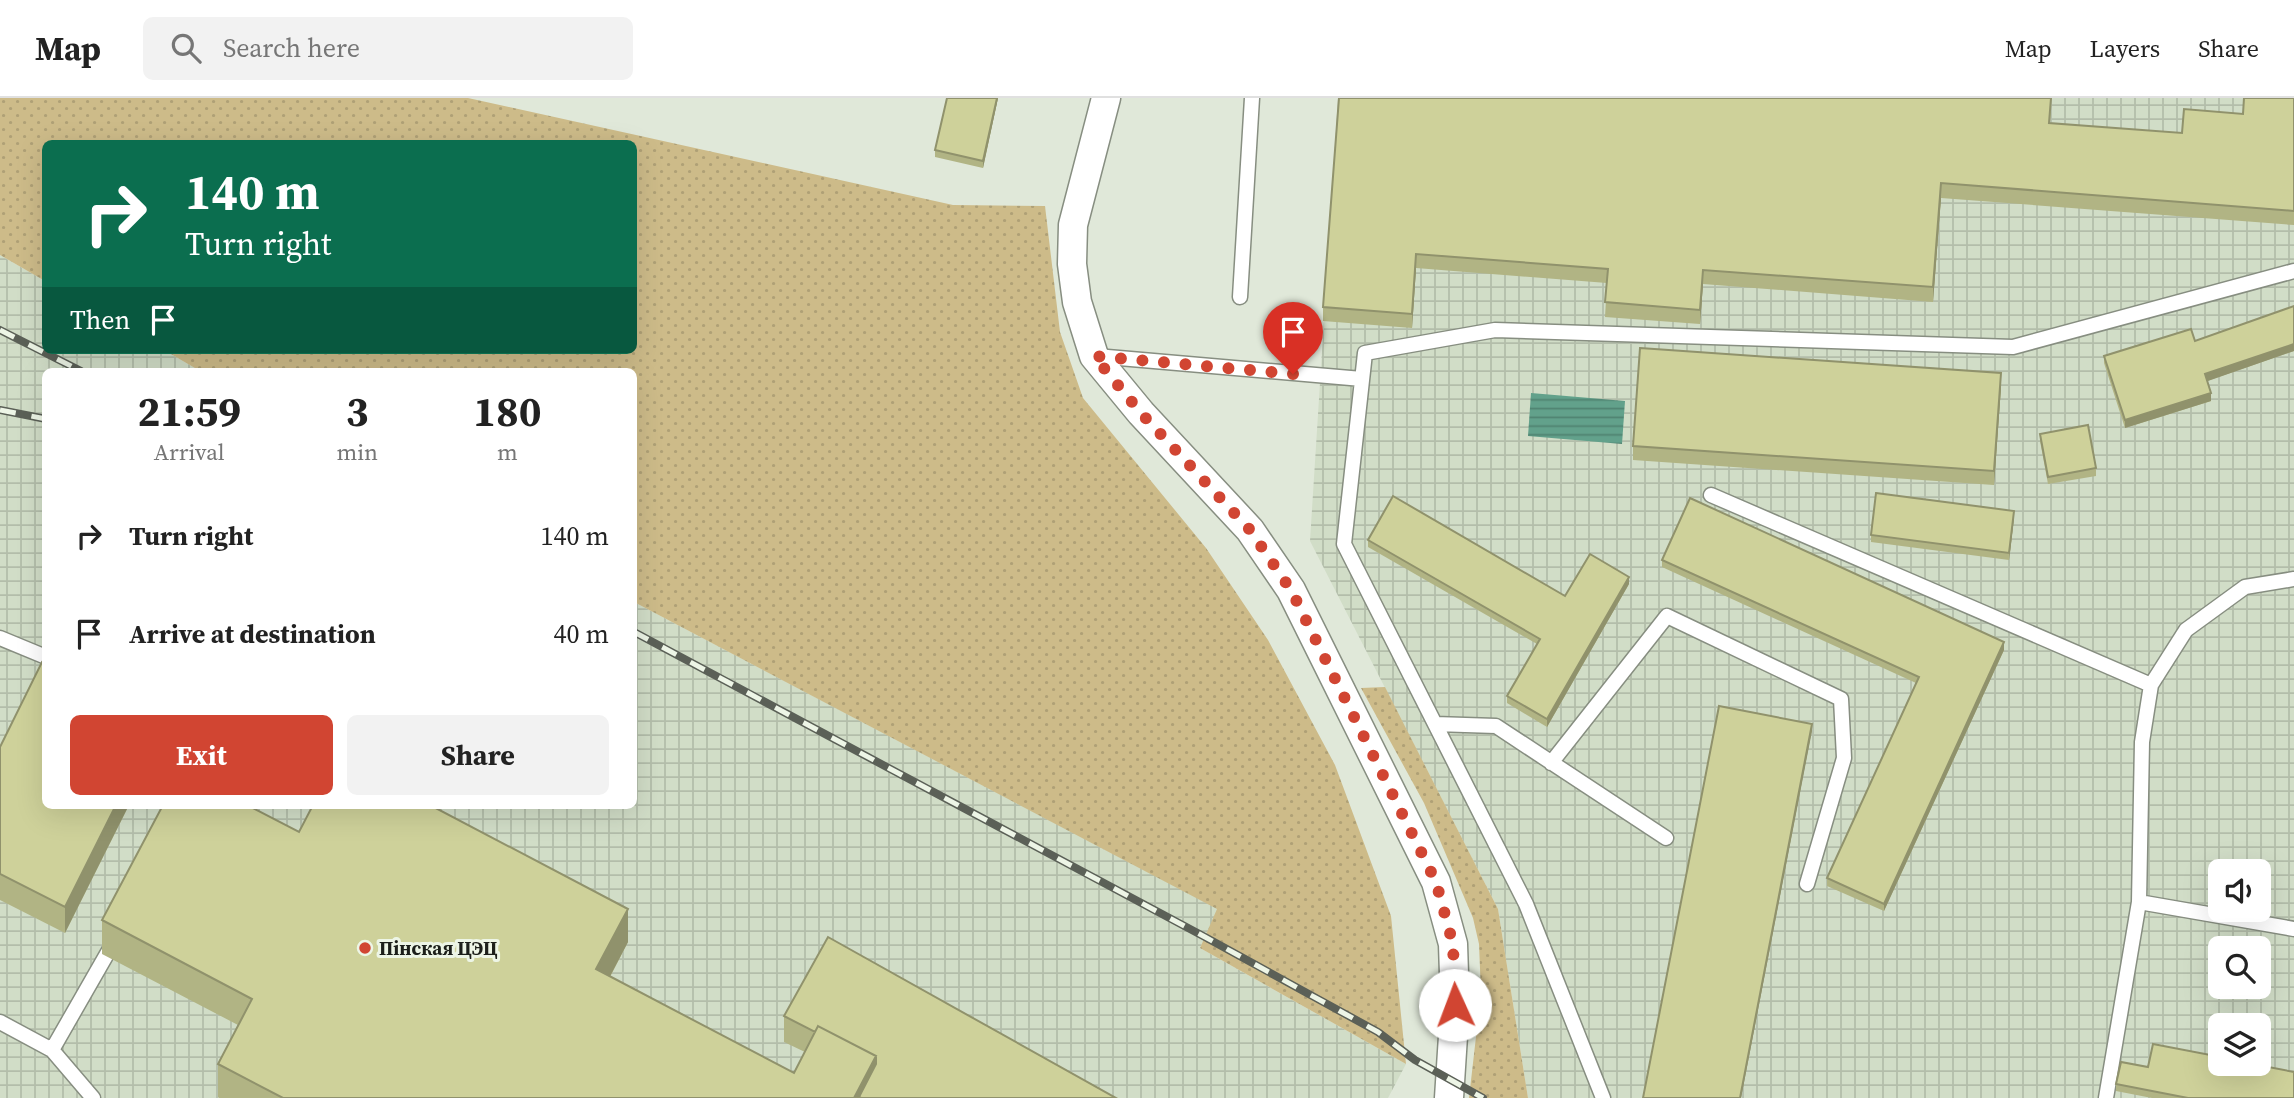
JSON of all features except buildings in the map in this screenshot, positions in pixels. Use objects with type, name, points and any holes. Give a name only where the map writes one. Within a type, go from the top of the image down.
[{"type":"street","points":[[1106,98],[1073,225],[1072,264],[1077,302],[1094,356],[1141,413],[1250,530],[1291,590],[1436,882],[1453,944],[1455,1005],[1449,1098]]},
{"type":"lane","points":[[1240,297],[1252,98]]},
{"type":"lane","points":[[1603,1098],[1526,905],[1344,544],[1365,352],[1495,330],[2013,347],[2294,271]]},
{"type":"lane","points":[[1094,356],[1362,379]]},
{"type":"lane","points":[[1711,495],[2151,685]]},
{"type":"lane","points":[[2106,1098],[2140,902],[2142,742],[2151,685],[2186,630],[2245,587],[2294,579]]},
{"type":"lane","points":[[1551,763],[1667,616],[1841,699],[1844,758],[1807,884]]},
{"type":"lane","points":[[0,638],[42,655]]},
{"type":"lane","points":[[1435,724],[1496,726],[1665,838]]},
{"type":"lane","points":[[2140,902],[2294,929]]},
{"type":"lane","points":[[52,1049],[125,921]]},
{"type":"lane","points":[[0,1022],[52,1049],[93,1098]]},
{"type":"shaded area","points":[[0,98],[468,98],[953,205],[1045,206],[1060,332],[1083,398],[1206,548],[1268,640],[1335,765],[1391,916],[1406,1064],[1200,948],[1217,909],[637,604],[637,368],[195,368],[171,354],[637,354],[637,140],[42,140],[42,279],[0,255]]},
{"type":"shaded area","points":[[1338,98],[2294,98],[2294,1098],[1528,1098],[1498,909],[1310,541]]},
{"type":"shaded area","name":"Пінская ЦЭЦ","points":[[0,255],[42,279],[42,354],[171,354],[195,368],[42,368],[42,809],[637,809],[637,604],[1218,909],[1200,948],[1406,1064],[1388,1098],[0,1098]]},
{"type":"shaded area","points":[[1531,393],[1625,401],[1622,444],[1528,436]]},
{"type":"shaded area","points":[[1385,687],[1498,909],[1528,1098],[1469,1098],[1481,993],[1479,944],[1473,918],[1424,803],[1361,688]]},
{"type":"railway","points":[[0,330],[42,351]]},
{"type":"railway","points":[[47,354],[75,368]]},
{"type":"railway","points":[[0,410],[42,418]]},
{"type":"railway","points":[[637,634],[1205,937],[1378,1032],[1415,1060],[1483,1098]]},
{"type":"place","name":"Пінская ЦЭЦ","points":[[365,948]]},
{"type":"route","points":[[1293,374],[1094,356],[1141,413],[1250,530],[1291,590],[1436,882],[1453,944],[1455,1005]]}]
